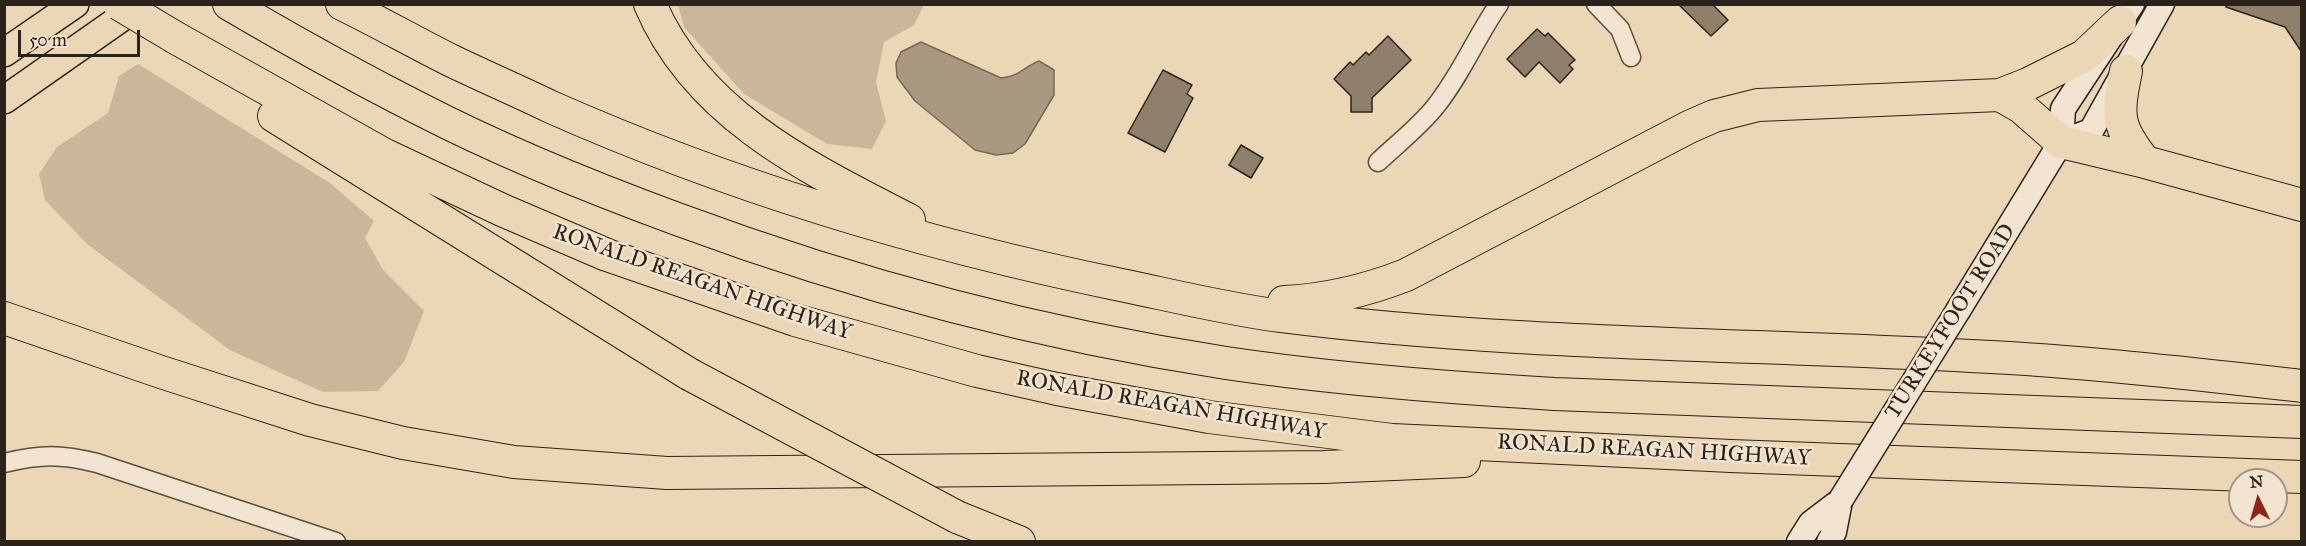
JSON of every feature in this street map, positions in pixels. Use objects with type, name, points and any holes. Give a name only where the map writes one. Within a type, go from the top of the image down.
[{"type":"highway","name":"RONALD REAGAN HIGHWAY","points":[[119,4],[385,155],[502,210],[607,255],[795,320],[977,371],[1057,389],[1221,418],[1392,440],[2301,477]]},
{"type":"highway","points":[[230,4],[422,110],[609,194],[735,241],[826,270],[978,313],[1085,337],[1222,362],[1299,373],[1468,389],[2301,422]]},
{"type":"highway","points":[[342,4],[363,12],[449,59],[556,109],[719,174],[879,226],[1021,264],[1211,304],[1277,315],[1416,331],[2037,360],[2152,369],[2301,386]]},
{"type":"highway","points":[[650,4],[674,50],[706,90],[736,118],[811,168],[963,248]]},
{"type":"highway","points":[[1211,304],[1317,301],[1372,288],[1406,275],[1689,127],[1738,109],[1758,105],[2000,95],[2028,84],[2084,56],[2126,13]]},
{"type":"highway","points":[[176,38],[220,84],[689,374],[957,517],[1019,542]]},
{"type":"highway","points":[[2126,71],[2118,106],[2121,123],[2130,143],[2145,162]]},
{"type":"highway","points":[[2000,95],[2021,107],[2061,142],[2145,162],[2301,205]]},
{"type":"highway","points":[[4,318],[160,372],[310,420],[404,443],[514,462],[667,473],[739,473],[1324,467],[1666,452]]},
{"type":"main road","points":[[4,53],[75,4]]},
{"type":"main road","points":[[4,100],[141,4]]},
{"type":"main road","points":[[2061,142],[2091,131],[2162,4]]},
{"type":"main road","name":"TURKEYFOOT ROAD","points":[[1828,542],[1834,532],[1840,501],[2061,142],[2063,110],[2126,13]]},
{"type":"main road","name":"TURKEYFOOT ROAD","points":[[1798,542],[1811,523],[1840,501]]},
{"type":"street","points":[[1378,162],[1434,108],[1499,4]]},
{"type":"street","points":[[1596,4],[1620,29],[1631,57]]},
{"type":"street","points":[[4,463],[31,456],[67,456],[98,463],[336,542]]},
{"type":"shaded area","points":[[678,4],[924,5],[914,25],[884,42],[876,82],[886,121],[872,149],[827,144],[744,94],[684,27]]},
{"type":"shaded area","points":[[921,42],[1001,78],[1017,74],[1039,61],[1054,70],[1054,95],[1025,144],[1013,153],[996,155],[975,150],[915,101],[897,77],[896,63],[901,52]]},
{"type":"shaded area","points":[[138,64],[330,183],[374,221],[365,238],[383,270],[424,311],[404,362],[378,391],[323,392],[230,350],[87,244],[45,200],[39,174],[57,147],[108,113],[119,76]]},
{"type":"building","points":[[1678,4],[1712,4],[1728,20],[1711,36]]},
{"type":"building","points":[[2226,4],[2301,4],[2301,51],[2285,27],[2226,7]]},
{"type":"building","points":[[1537,29],[1545,36],[1548,33],[1575,60],[1569,65],[1573,69],[1560,83],[1539,62],[1525,77],[1507,59]]},
{"type":"building","points":[[1388,36],[1411,60],[1372,98],[1372,112],[1351,112],[1351,96],[1334,79],[1350,62],[1353,65],[1366,52],[1369,55]]},
{"type":"building","points":[[1163,70],[1192,85],[1187,94],[1193,98],[1165,152],[1128,133]]},
{"type":"building","points":[[1241,145],[1263,158],[1251,178],[1229,165]]}]
